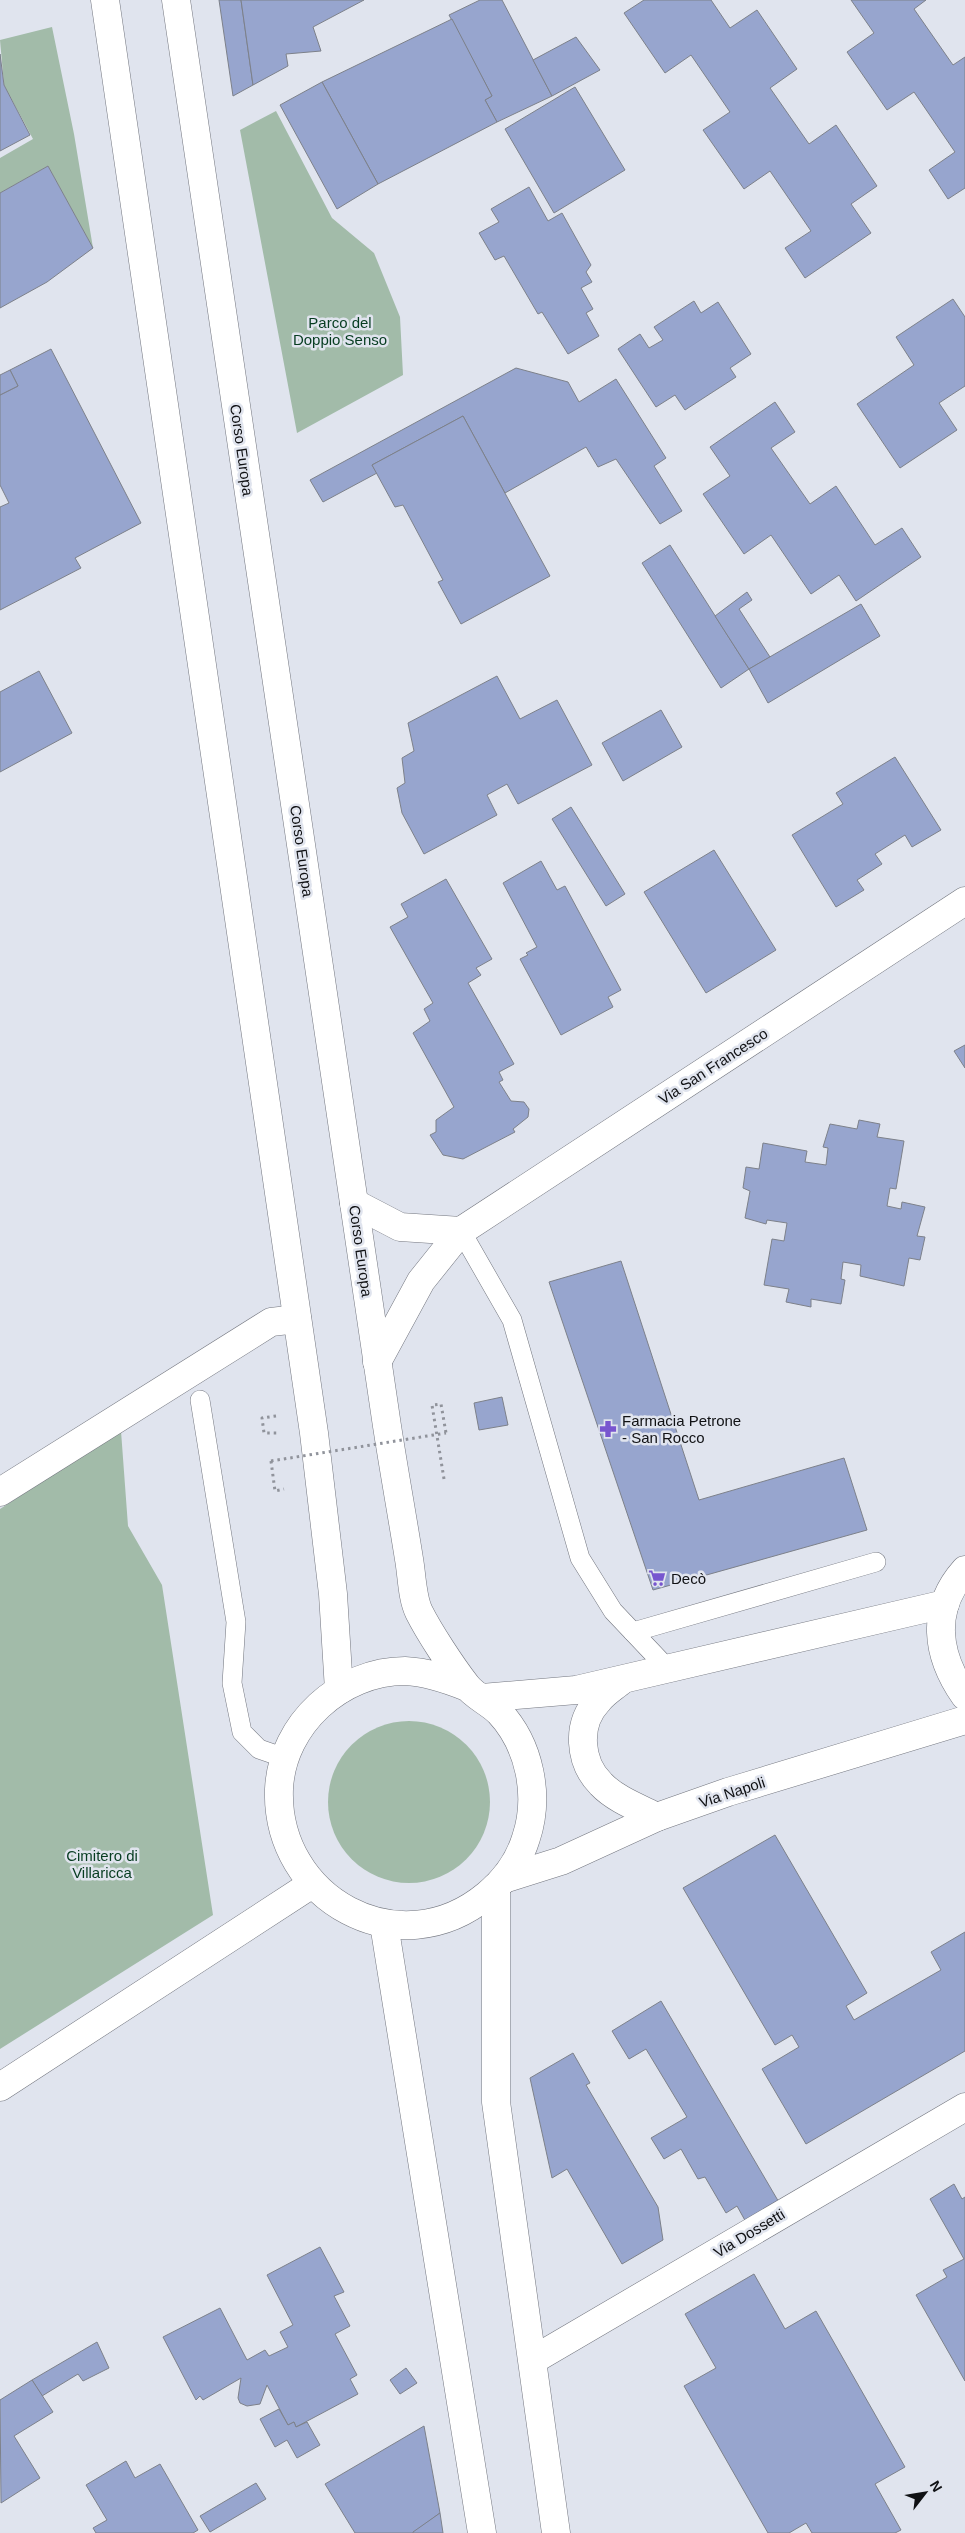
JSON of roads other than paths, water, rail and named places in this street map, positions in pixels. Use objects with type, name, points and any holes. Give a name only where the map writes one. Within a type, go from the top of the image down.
[{"type":"main road","points":[[105,0],[314,1433],[333,1594],[340,1690]]},
{"type":"main road","name":"Corso Europa","points":[[176,0],[377,1362],[418,1610],[475,1692]]},
{"type":"main road","name":"Via San Francesco","points":[[377,1362],[421,1281],[461,1230],[965,901]]},
{"type":"main road","points":[[354,1203],[400,1227],[461,1230]]},
{"type":"main road","points":[[0,1492],[271,1322],[297,1319]]},
{"type":"main road","points":[[965,1570],[957,1579],[945,1604],[941,1628],[943,1653],[951,1677],[965,1696]]},
{"type":"main road","points":[[475,1692],[576,1690],[945,1604]]},
{"type":"main road","points":[[403,1671],[425,1673],[475,1692],[499,1713],[513,1730],[530,1772],[531,1818],[526,1839],[517,1860],[500,1883],[478,1903],[456,1915],[433,1922],[409,1925],[384,1924],[345,1910],[312,1884],[288,1846],[281,1825],[280,1780],[285,1758],[306,1719],[340,1690],[360,1680],[403,1671]]},
{"type":"main road","points":[[624,1678],[597,1701],[586,1720],[582,1743],[589,1766],[601,1784],[621,1799],[657,1818]]},
{"type":"main road","name":"Via Napoli","points":[[500,1883],[560,1861],[657,1818],[728,1792],[965,1720]]},
{"type":"main road","points":[[500,1883],[496,2102],[534,2360],[556,2533]]},
{"type":"main road","points":[[0,2087],[312,1884]]},
{"type":"main road","points":[[384,1924],[482,2533]]},
{"type":"main road","name":"Via Dossetti","points":[[534,2360],[965,2107]]},
{"type":"lane","points":[[461,1230],[512,1320],[580,1558],[613,1611],[666,1668]]},
{"type":"lane","points":[[200,1400],[236,1622],[232,1684],[242,1732],[259,1749],[285,1758]]},
{"type":"lane","points":[[633,1632],[876,1562]]},
{"type":"place","name":"Farmacia Petrone - San Rocco","points":[[608,1429]]},
{"type":"place","name":"Decò","points":[[657,1578]]},
{"type":"park label","name":"Parco del Doppio Senso","points":[[340,330]]},
{"type":"park label","name":"Cimitero di Villaricca","points":[[102,1864]]}]
